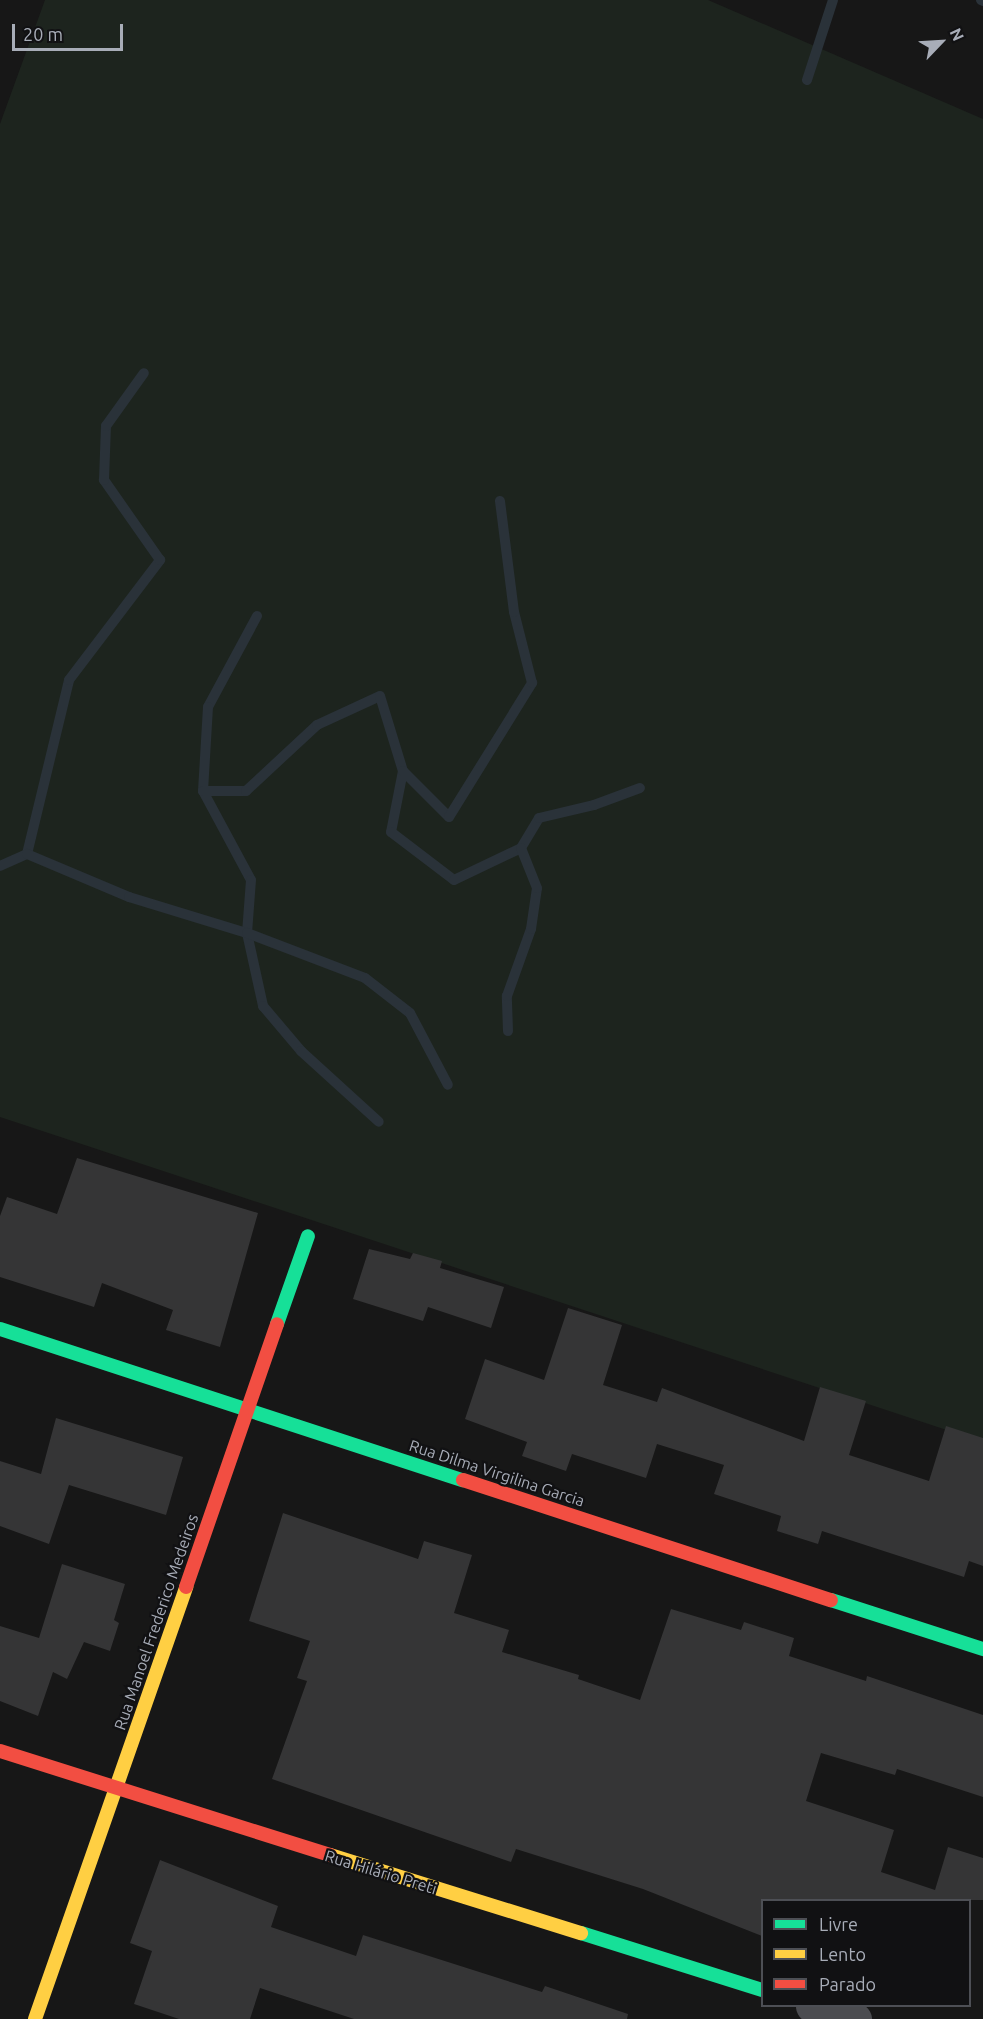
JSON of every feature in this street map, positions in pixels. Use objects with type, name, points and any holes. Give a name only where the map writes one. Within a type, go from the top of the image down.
[{"type":"street","name":"Rua Manoel Frederico Medeiros","points":[[35,2019],[308,1236]]},
{"type":"street","name":"Rua Dilma Virgilina Garcia","points":[[0,1329],[983,1649]]},
{"type":"street","name":"Rua Hilário Preti","points":[[0,1751],[115,1789],[761,1990]]},
{"type":"street","points":[[815,2007],[855,2019]]},
{"type":"shaded area","points":[[45,0],[708,0],[983,119],[983,1442],[0,1117],[0,124]]},
{"type":"building","points":[[77,1158],[258,1213],[220,1347],[166,1330],[173,1310],[102,1283],[94,1307],[0,1277],[0,1216],[7,1197],[57,1214]]},
{"type":"building","points":[[369,1249],[410,1259],[413,1253],[442,1261],[440,1268],[504,1287],[491,1328],[428,1307],[423,1321],[353,1299]]},
{"type":"building","points":[[568,1308],[622,1325],[603,1385],[657,1402],[662,1388],[804,1441],[820,1387],[866,1401],[849,1455],[929,1481],[946,1426],[983,1438],[983,1566],[969,1561],[964,1577],[822,1531],[818,1544],[777,1531],[781,1516],[714,1494],[724,1465],[657,1444],[646,1478],[572,1454],[566,1471],[522,1456],[527,1442],[465,1419],[485,1359],[544,1380]]},
{"type":"building","points":[[56,1418],[183,1457],[166,1515],[69,1485],[49,1544],[0,1526],[0,1461],[41,1474]]},
{"type":"building","points":[[283,1513],[418,1559],[424,1541],[472,1555],[454,1613],[509,1630],[502,1652],[579,1675],[578,1679],[640,1700],[671,1609],[741,1630],[744,1622],[794,1638],[789,1656],[866,1681],[867,1676],[983,1715],[983,1797],[897,1769],[895,1775],[821,1753],[806,1801],[894,1830],[881,1872],[935,1890],[948,1847],[983,1858],[983,1900],[761,1899],[761,1936],[643,1889],[516,1849],[511,1862],[272,1779],[307,1681],[297,1678],[310,1641],[249,1621]]},
{"type":"building","points":[[62,1564],[125,1584],[114,1620],[119,1623],[110,1651],[84,1642],[67,1679],[53,1672],[38,1716],[0,1701],[0,1626],[39,1638]]},
{"type":"building","points":[[160,1860],[278,1906],[271,1927],[356,1956],[363,1935],[542,1992],[545,1986],[628,2014],[627,2019],[354,2019],[260,1988],[250,2019],[179,2019],[134,2004],[152,1951],[130,1943]]},
{"type":"waterway","points":[[807,80],[833,0]]},
{"type":"waterway","points":[[27,854],[69,680],[160,560],[104,480],[106,426],[144,373]]},
{"type":"waterway","points":[[203,791],[246,791],[317,725],[380,696],[403,771],[449,817],[532,683],[514,612],[500,501]]},
{"type":"waterway","points":[[257,616],[208,707],[203,791],[251,880],[247,933],[263,1006],[301,1051],[379,1122]]},
{"type":"waterway","points":[[403,771],[391,832],[454,880],[521,848],[539,818],[594,805],[640,788]]},
{"type":"waterway","points":[[508,1031],[507,996],[531,929],[537,888],[521,848]]},
{"type":"waterway","points":[[0,866],[27,854],[129,897],[247,933],[365,978],[410,1013],[448,1085]]},
{"type":"traffic: fast","points":[[277,1324],[308,1236]]},
{"type":"traffic: fast","points":[[0,1329],[463,1480]]},
{"type":"traffic: fast","points":[[831,1600],[983,1649]]},
{"type":"traffic: fast","points":[[581,1933],[761,1990]]},
{"type":"traffic: slow","points":[[35,2019],[186,1587]]},
{"type":"traffic: slow","points":[[330,1855],[581,1933]]},
{"type":"traffic: jam","points":[[186,1587],[277,1324]]},
{"type":"traffic: jam","points":[[463,1480],[831,1600]]},
{"type":"traffic: jam","points":[[0,1751],[330,1855]]}]
